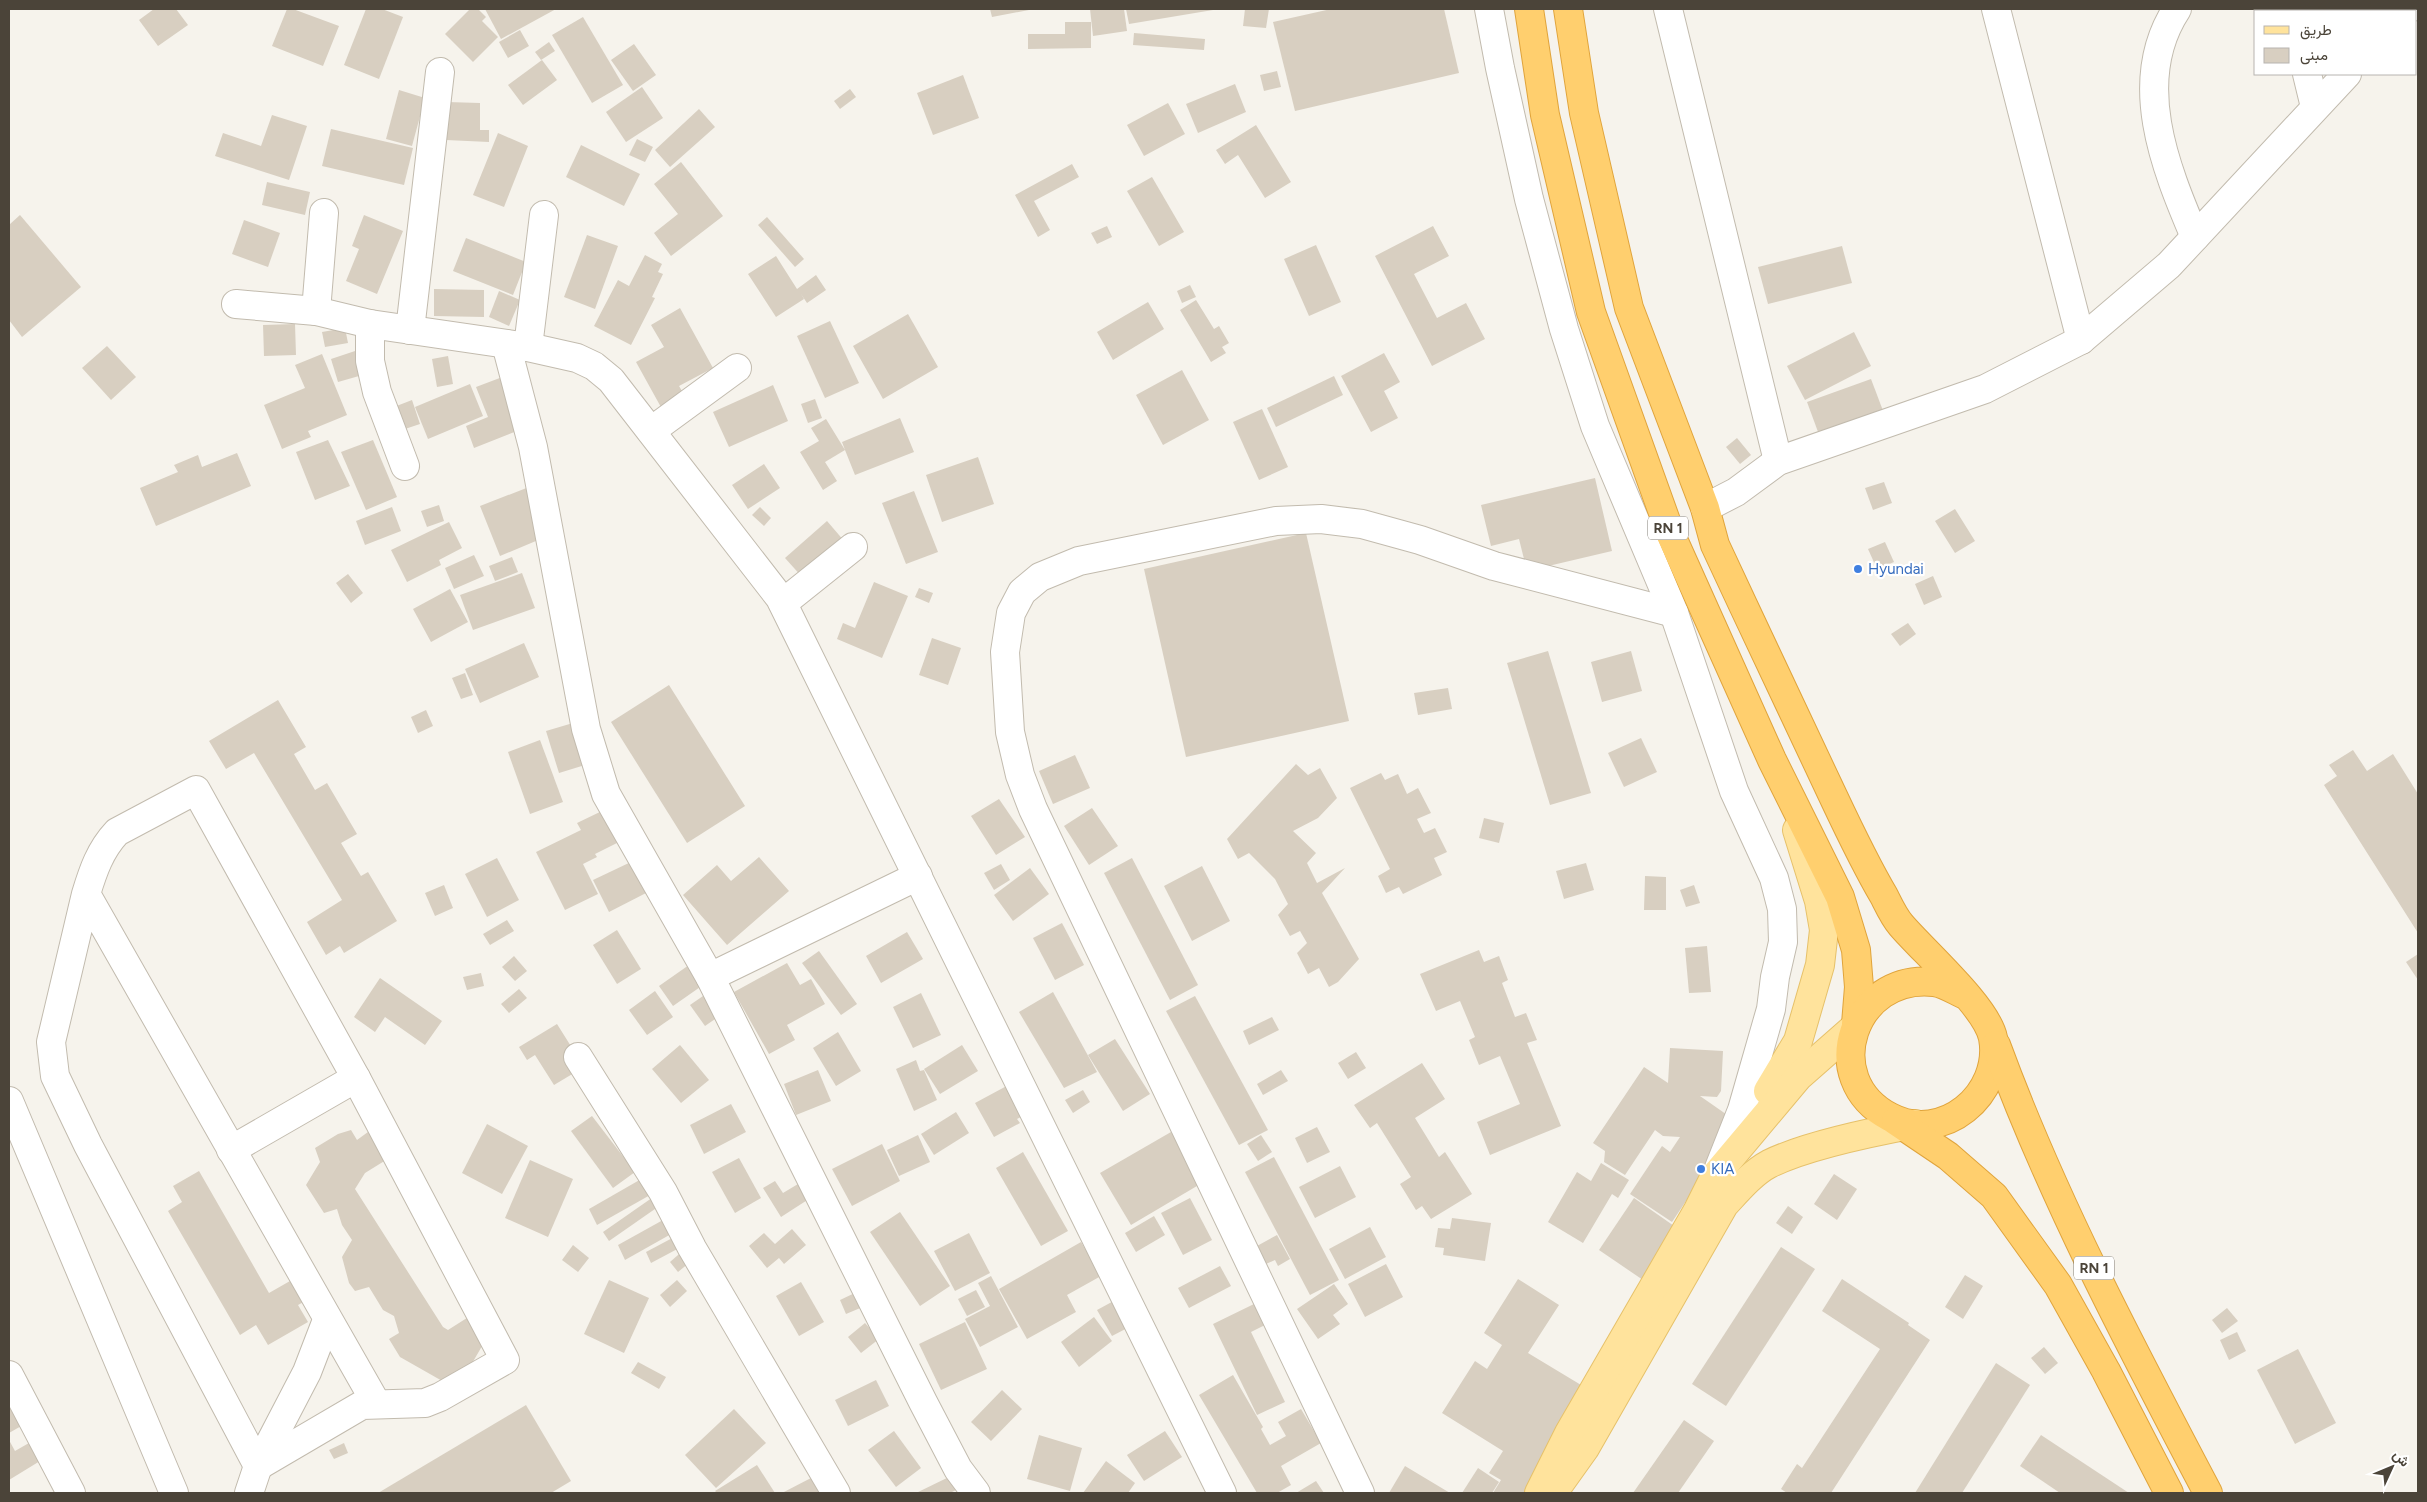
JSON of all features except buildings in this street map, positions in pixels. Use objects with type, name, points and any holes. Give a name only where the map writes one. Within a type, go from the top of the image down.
[{"type":"highway","name":"RN 1","points":[[1529,9],[1545,115],[1591,312],[1671,535],[1772,760],[1840,897],[1856,950],[1860,986],[1856,1026]]},
{"type":"highway","name":"RN 1","points":[[1568,9],[1584,113],[1629,308],[1705,508],[1715,545],[1865,864],[1899,923],[1982,1013],[2023,1120],[2142,1369],[2208,1493]]},
{"type":"highway","name":"RN 1","points":[[1965,995],[1937,982],[1912,981],[1892,987],[1872,1001],[1857,1021],[1850,1045],[1852,1070],[1856,1082],[1871,1103],[1903,1123],[1948,1156],[1994,1196],[2058,1285],[2106,1371],[2169,1493]]},
{"type":"highway","name":"RN 1","points":[[1903,1123],[1940,1122],[1962,1112],[1986,1086],[1994,1062],[1992,1036]]},
{"type":"main road","points":[[1538,1493],[1569,1434],[1698,1210],[1715,1176],[1798,1041],[1820,965],[1824,930],[1819,901],[1808,862],[1772,760]]},
{"type":"main road","points":[[1715,1176],[1798,1077],[1856,1026]]},
{"type":"main road","points":[[1553,1493],[1585,1448],[1724,1205],[1745,1182],[1768,1164],[1803,1150],[1903,1123]]},
{"type":"street","points":[[1489,9],[1500,68],[1530,199],[1564,329],[1595,426],[1674,613],[1734,791],[1774,878],[1782,909],[1783,942],[1775,977],[1772,1009],[1742,1110],[1715,1176]]},
{"type":"street","points":[[1668,9],[1778,461]]},
{"type":"street","points":[[1996,9],[2081,340]]},
{"type":"street","points":[[2177,9],[2167,24],[2159,53],[2154,82],[2154,110],[2172,182],[2195,237]]},
{"type":"street","points":[[410,330],[440,72]]},
{"type":"street","points":[[2307,75],[2315,108]]},
{"type":"street","points":[[1705,508],[1736,492],[1778,461],[1985,389],[2081,340],[2169,265],[2346,75]]},
{"type":"street","points":[[316,311],[324,213]]},
{"type":"street","points":[[544,215],[517,346],[533,447],[586,729],[606,794],[627,834],[710,977],[927,1410],[958,1469],[976,1493]]},
{"type":"street","points":[[236,304],[316,311],[370,324],[517,346],[577,358],[594,366],[611,380],[759,568],[783,603],[1222,1493]]},
{"type":"street","points":[[370,324],[370,361],[377,392],[404,466]]},
{"type":"street","points":[[651,431],[736,368]]},
{"type":"street","points":[[1360,1493],[1033,809],[1020,775],[1010,732],[1005,652],[1011,613],[1022,592],[1040,578],[1079,561],[1276,522],[1321,519],[1362,524],[1420,540],[1494,566],[1674,613]]},
{"type":"street","points":[[783,603],[853,547]]},
{"type":"street","points":[[196,790],[356,1078],[505,1360],[440,1397],[424,1403],[376,1403],[362,1405],[258,1466],[88,1145],[55,1076],[51,1042],[86,894],[96,863],[108,842],[117,832],[196,790]]},
{"type":"street","points":[[710,977],[918,876]]},
{"type":"street","points":[[86,894],[376,1403]]},
{"type":"street","points":[[578,1057],[663,1192],[692,1248],[836,1493]]},
{"type":"street","points":[[231,1150],[356,1078]]},
{"type":"street","points":[[9,1101],[174,1493]]},
{"type":"street","points":[[249,1493],[258,1466],[307,1372],[327,1320]]},
{"type":"street","points":[[9,1375],[71,1493]]},
{"type":"place","name":"Hyundai","points":[[1858,569]]},
{"type":"place","name":"KIA","points":[[1701,1169]]}]
